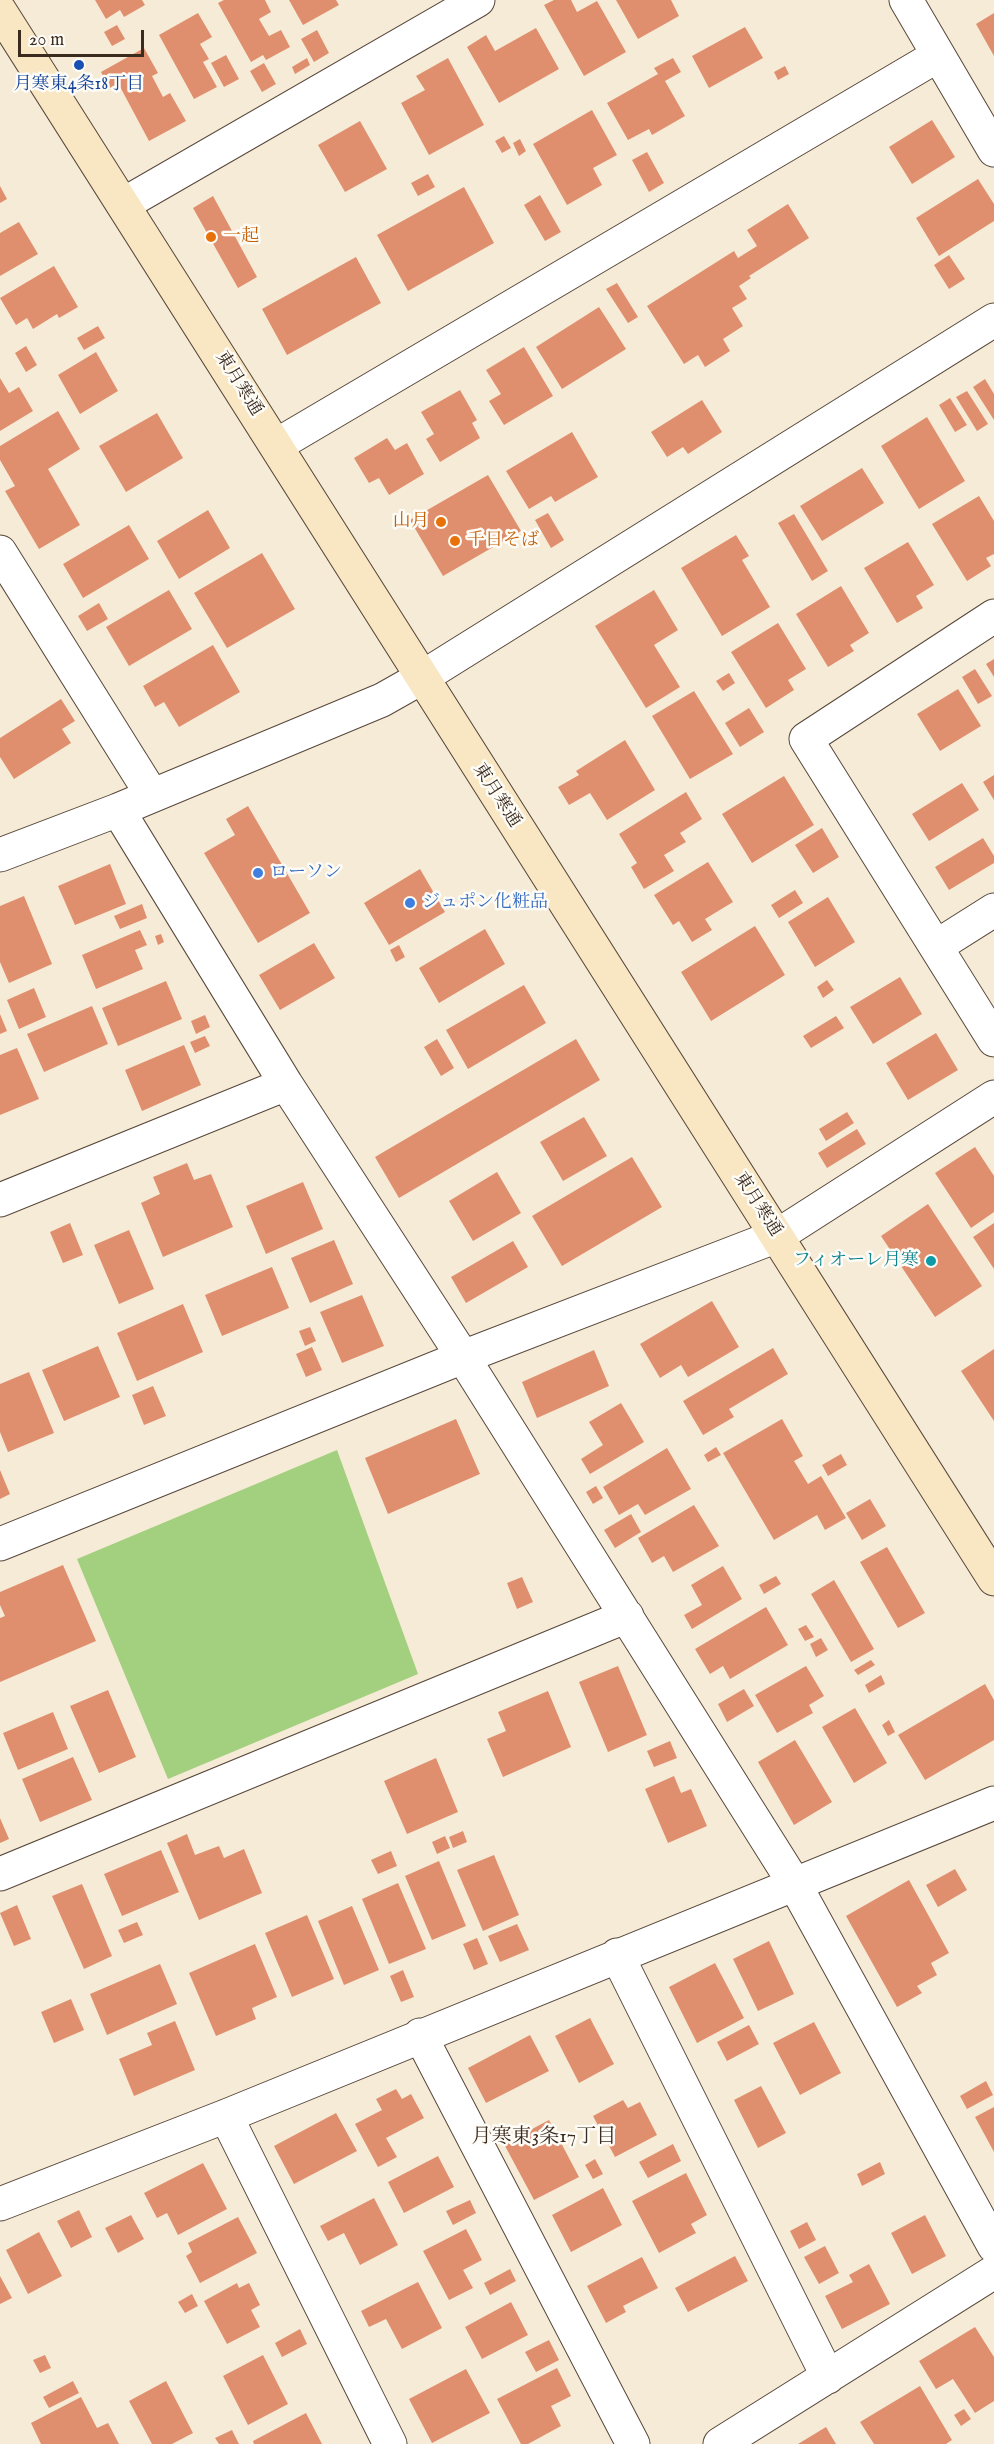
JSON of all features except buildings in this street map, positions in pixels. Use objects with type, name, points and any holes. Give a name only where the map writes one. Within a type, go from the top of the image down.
[{"type":"street","points":[[124,204],[478,0]]},
{"type":"street","points":[[906,0],[994,150]]},
{"type":"street","name":"東月寒通","points":[[0,11],[994,1579]]},
{"type":"street","points":[[277,445],[937,56]]},
{"type":"street","points":[[0,855],[118,810],[382,700],[421,678],[994,320]]},
{"type":"street","points":[[0,552],[152,795]]},
{"type":"street","points":[[994,616],[806,739],[994,1040]]},
{"type":"street","points":[[118,810],[286,1084],[463,1357],[794,1883],[994,2246]]},
{"type":"street","points":[[937,946],[994,910]]},
{"type":"street","points":[[0,1200],[286,1084]]},
{"type":"street","points":[[0,1544],[463,1357],[777,1236],[994,1097]]},
{"type":"street","points":[[0,1874],[627,1616]]},
{"type":"street","points":[[0,2204],[226,2116],[616,1955],[994,1803]]},
{"type":"street","points":[[616,1955],[828,2377]]},
{"type":"street","points":[[420,2035],[633,2444]]},
{"type":"street","points":[[226,2116],[390,2444]]},
{"type":"street","points":[[720,2444],[994,2272]]},
{"type":"green space","points":[[337,1450],[418,1674],[168,1779],[77,1559]]},
{"type":"place","name":"月寒東4条18丁目","points":[[79,65]]},
{"type":"place","name":"一起","points":[[211,237]]},
{"type":"place","name":"山月","points":[[441,522]]},
{"type":"place","name":"千日そば","points":[[455,541]]},
{"type":"place","name":"ローソン","points":[[258,873]]},
{"type":"place","name":"ジュポン化粧品","points":[[410,903]]},
{"type":"place","name":"フィオーレ月寒","points":[[931,1261]]},
{"type":"district","name":"月寒東3条17丁目","points":[[544,2138]]}]
